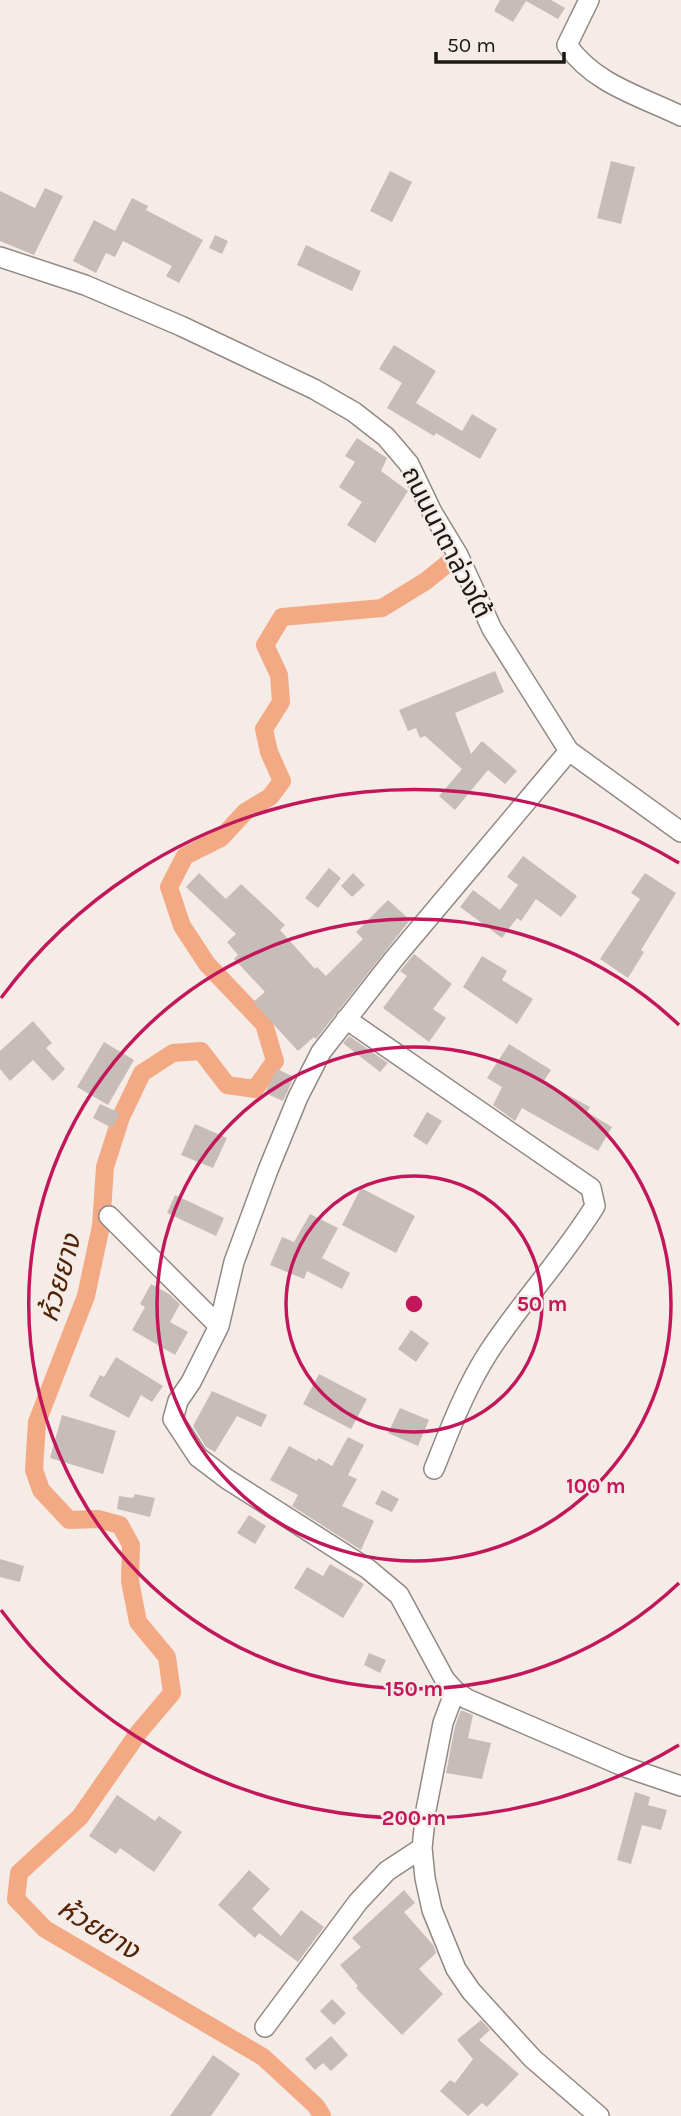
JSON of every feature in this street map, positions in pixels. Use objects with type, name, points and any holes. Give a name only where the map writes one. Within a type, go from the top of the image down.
[{"type":"street","points":[[589,0],[567,45],[577,60],[621,90],[681,116]]},
{"type":"street","name":"ถนนนาตาล่วงใต้","points":[[0,257],[85,285],[314,388],[354,412],[386,437],[409,464],[432,512],[458,555],[492,629],[569,751],[681,832]]},
{"type":"street","points":[[569,751],[453,887],[321,1052],[298,1097],[234,1262],[219,1326],[191,1382],[178,1401],[173,1419],[198,1457],[227,1479],[349,1556],[400,1595],[446,1680],[455,1690],[478,1704],[625,1768],[681,1786]]},
{"type":"street","points":[[346,1019],[591,1188],[595,1206],[575,1239],[530,1294],[487,1354],[460,1403],[435,1469]]},
{"type":"street","points":[[109,1216],[219,1326]]},
{"type":"street","points":[[455,1690],[443,1723],[426,1810],[422,1848],[432,1910],[456,1969],[471,1991],[533,2059],[598,2116]]},
{"type":"street","points":[[265,2027],[358,1902],[387,1871],[422,1848]]},
{"type":"building","points":[[500,0],[551,0],[565,8],[558,19],[526,1],[513,22],[494,11]]},
{"type":"building","points":[[611,161],[635,167],[621,224],[597,218]]},
{"type":"building","points":[[390,171],[412,182],[392,222],[370,211]]},
{"type":"building","points":[[45,188],[63,196],[34,255],[0,241],[0,191],[35,208]]},
{"type":"building","points":[[132,198],[148,206],[146,210],[203,240],[179,283],[166,276],[172,266],[123,241],[115,257],[106,253],[96,273],[73,261],[94,220],[115,231]]},
{"type":"building","points":[[215,235],[228,241],[222,254],[209,248]]},
{"type":"building","points":[[306,245],[361,271],[352,291],[297,265]]},
{"type":"building","points":[[394,345],[436,371],[416,403],[462,431],[472,414],[497,429],[480,459],[387,408],[402,383],[379,369]]},
{"type":"building","points":[[357,438],[387,458],[381,471],[408,491],[375,543],[347,525],[362,502],[339,487],[355,462],[345,456]]},
{"type":"building","points":[[495,671],[504,692],[455,713],[471,754],[482,741],[517,771],[505,784],[488,770],[455,810],[439,796],[462,769],[425,736],[420,738],[416,728],[408,731],[399,710]]},
{"type":"building","points":[[523,856],[577,896],[561,917],[536,899],[521,921],[517,918],[502,938],[460,907],[473,890],[500,910],[518,885],[507,877]]},
{"type":"building","points":[[329,868],[341,878],[318,908],[305,898]]},
{"type":"building","points":[[199,873],[226,899],[241,884],[285,925],[280,930],[315,969],[317,967],[326,976],[363,939],[356,932],[388,900],[410,920],[316,1039],[314,1037],[298,1051],[253,1002],[265,992],[234,959],[238,955],[227,942],[236,934],[186,887]]},
{"type":"building","points":[[353,873],[365,885],[352,897],[341,886]]},
{"type":"building","points":[[645,873],[676,893],[641,950],[644,952],[628,978],[600,959],[640,899],[631,893]]},
{"type":"building","points":[[414,954],[452,984],[433,1009],[446,1018],[429,1042],[383,1008],[407,976],[400,971]]},
{"type":"building","points":[[482,956],[507,971],[502,980],[533,999],[517,1024],[463,987]]},
{"type":"building","points":[[33,1021],[52,1043],[46,1048],[65,1069],[53,1081],[33,1060],[10,1081],[0,1069],[0,1051]]},
{"type":"building","points":[[349,1036],[388,1063],[380,1072],[343,1043]]},
{"type":"building","points":[[104,1042],[134,1060],[108,1105],[77,1087]]},
{"type":"building","points":[[509,1044],[551,1070],[543,1082],[590,1107],[587,1112],[612,1127],[598,1151],[522,1108],[515,1121],[493,1105],[502,1087],[487,1078]]},
{"type":"building","points":[[277,1069],[294,1077],[283,1101],[265,1093]]},
{"type":"building","points":[[100,1104],[120,1113],[112,1128],[93,1118]]},
{"type":"building","points":[[427,1112],[442,1121],[427,1145],[413,1136]]},
{"type":"building","points":[[195,1124],[227,1138],[213,1168],[181,1155]]},
{"type":"building","points":[[361,1188],[415,1216],[396,1253],[342,1225]]},
{"type":"building","points":[[175,1195],[224,1218],[216,1236],[167,1213]]},
{"type":"building","points":[[310,1214],[338,1228],[322,1258],[350,1273],[342,1289],[307,1271],[304,1279],[270,1265],[282,1237],[294,1242]]},
{"type":"building","points":[[151,1284],[180,1304],[170,1322],[188,1332],[175,1355],[132,1330],[145,1307],[140,1304]]},
{"type":"building","points":[[411,1330],[429,1343],[416,1362],[398,1349]]},
{"type":"building","points":[[116,1357],[163,1386],[152,1402],[141,1395],[129,1418],[89,1396],[100,1375],[104,1377]]},
{"type":"building","points":[[319,1374],[367,1399],[351,1429],[303,1404]]},
{"type":"building","points":[[212,1391],[267,1415],[261,1427],[237,1416],[215,1452],[206,1447],[193,1426]]},
{"type":"building","points":[[400,1408],[429,1420],[418,1446],[388,1433]]},
{"type":"building","points":[[62,1415],[116,1431],[103,1474],[50,1458]]},
{"type":"building","points":[[348,1437],[364,1445],[348,1475],[357,1479],[342,1506],[374,1521],[361,1550],[292,1506],[298,1495],[270,1480],[289,1446],[332,1466]]},
{"type":"building","points":[[382,1490],[399,1499],[392,1512],[375,1504]]},
{"type":"building","points":[[135,1494],[155,1498],[150,1517],[117,1509],[119,1496],[133,1498]]},
{"type":"building","points":[[249,1515],[266,1526],[255,1544],[237,1533]]},
{"type":"building","points":[[0,1559],[24,1566],[20,1582],[0,1577]]},
{"type":"building","points":[[330,1564],[364,1584],[343,1618],[294,1588],[307,1567],[323,1576]]},
{"type":"building","points":[[369,1653],[386,1660],[380,1673],[364,1665]]},
{"type":"building","points":[[461,1710],[473,1715],[468,1738],[491,1743],[482,1779],[446,1773],[455,1726]]},
{"type":"building","points":[[635,1792],[650,1797],[648,1805],[667,1810],[661,1830],[642,1825],[631,1864],[617,1860]]},
{"type":"building","points":[[117,1795],[155,1821],[159,1816],[182,1832],[154,1872],[120,1848],[116,1854],[89,1836]]},
{"type":"building","points":[[249,1870],[270,1889],[252,1909],[281,1936],[301,1910],[324,1927],[298,1962],[259,1933],[255,1938],[218,1905]]},
{"type":"building","points":[[404,1890],[415,1903],[404,1912],[433,1945],[436,1953],[419,1969],[443,1994],[402,2035],[356,1988],[358,1986],[340,1965],[361,1947],[352,1938]]},
{"type":"building","points":[[332,1999],[346,2013],[334,2025],[320,2011]]},
{"type":"building","points":[[481,2020],[490,2030],[479,2040],[519,2074],[487,2107],[482,2103],[468,2116],[440,2091],[450,2080],[455,2083],[473,2059],[457,2040]]},
{"type":"building","points":[[331,2036],[348,2055],[331,2071],[323,2063],[315,2070],[305,2059]]},
{"type":"building","points":[[213,2055],[240,2074],[211,2116],[170,2116]]},
{"type":"waterway","name":"ห้วยยาง","points":[[322,2116],[316,2106],[263,2057],[45,1929],[16,1899],[19,1873],[80,1817],[139,1732],[172,1693],[167,1657],[138,1622],[130,1581],[131,1545],[120,1525],[98,1519],[69,1520],[41,1490],[34,1470],[37,1422],[86,1296],[101,1226],[105,1167],[121,1117],[142,1073],[173,1053],[201,1051],[227,1085],[255,1089],[275,1061],[264,1024],[207,964],[182,926],[169,887],[185,856],[221,838],[245,812],[270,797],[282,781],[269,752],[264,729],[281,702],[279,675],[265,645],[282,617],[382,608],[426,581],[458,555]]}]
